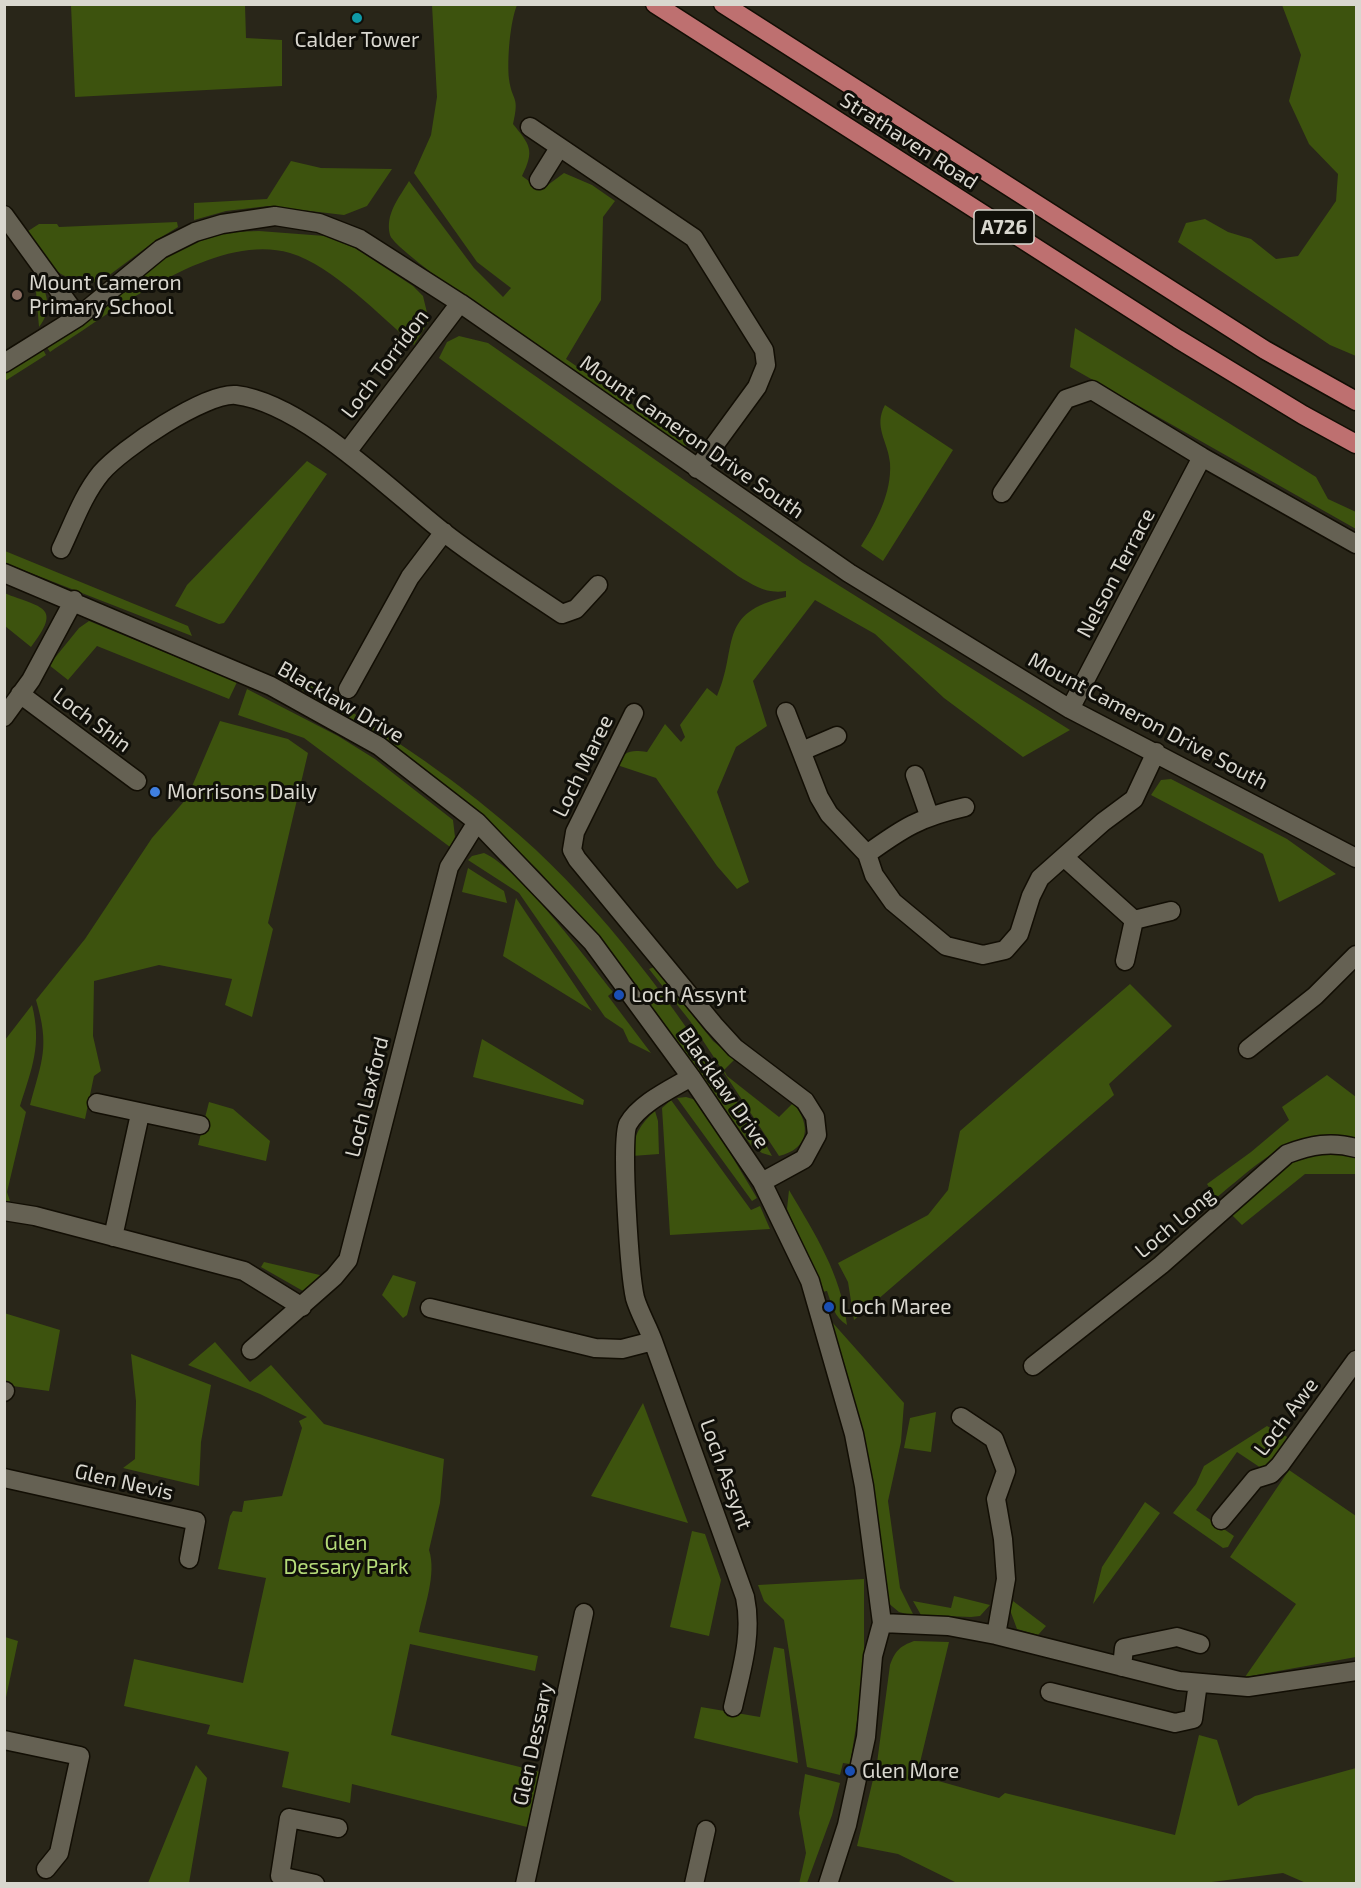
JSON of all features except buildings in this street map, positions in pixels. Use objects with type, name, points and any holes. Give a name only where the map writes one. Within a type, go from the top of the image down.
[{"type":"main road","name":"Strathaven Road","points":[[655,4],[1178,339],[1303,416],[1356,444]]},
{"type":"main road","name":"Strathaven Road","points":[[723,4],[1265,350],[1356,401]]},
{"type":"street","points":[[530,127],[694,238],[764,350],[766,365],[757,387],[698,469]]},
{"type":"street","points":[[539,180],[559,148]]},
{"type":"street","points":[[4,215],[78,317]]},
{"type":"street","name":"Mount Cameron Drive South","points":[[4,363],[78,317],[161,249],[195,232],[222,224],[275,216],[319,223],[360,239],[460,303],[849,573],[1070,709],[1356,858]]},
{"type":"street","name":"Loch Torridon","points":[[347,452],[460,303]]},
{"type":"street","points":[[1002,493],[1066,399],[1092,390],[1202,457],[1356,544]]},
{"type":"street","name":"Loch Torridon","points":[[62,549],[87,494],[102,472],[126,451],[210,398],[234,395],[258,399],[347,452],[444,532],[562,614],[576,609],[598,585]]},
{"type":"street","name":"Nelson Terrace","points":[[1070,709],[1202,457]]},
{"type":"street","points":[[348,689],[410,577],[444,532]]},
{"type":"street","name":"Blacklaw Drive","points":[[4,573],[74,600],[271,686],[379,746],[477,822],[592,942],[691,1077],[762,1182],[810,1281],[854,1434],[864,1486],[882,1623],[873,1656],[866,1737],[847,1825],[828,1884]]},
{"type":"street","name":"Loch Shin","points":[[4,717],[31,680],[74,600]]},
{"type":"street","name":"Loch Shin","points":[[20,694],[137,781]]},
{"type":"street","points":[[786,712],[819,797],[829,814],[867,854],[874,875],[893,902],[946,946],[983,955],[1005,950],[1019,934],[1031,896],[1040,878],[1065,858],[1102,822],[1134,799],[1156,752]]},
{"type":"street","name":"Loch Maree","points":[[634,713],[575,832],[572,850],[577,859],[728,1041],[805,1101],[815,1117],[817,1135],[804,1159],[762,1182]]},
{"type":"street","points":[[802,751],[837,736]]},
{"type":"street","points":[[915,775],[929,815]]},
{"type":"street","points":[[867,854],[900,830],[929,815],[964,807]]},
{"type":"street","name":"Loch Laxford","points":[[251,1350],[334,1278],[348,1260],[449,867],[477,822]]},
{"type":"street","points":[[1065,858],[1134,920]]},
{"type":"street","points":[[1134,920],[1171,911]]},
{"type":"street","points":[[1125,961],[1134,920]]},
{"type":"street","points":[[1248,1049],[1315,996],[1356,955]]},
{"type":"street","name":"Loch Assynt","points":[[691,1077],[647,1105],[628,1124],[625,1141],[627,1226],[635,1299],[653,1341],[747,1605],[748,1638],[733,1707]]},
{"type":"street","points":[[97,1103],[200,1125]]},
{"type":"street","points":[[113,1237],[140,1114]]},
{"type":"street","name":"Loch Long","points":[[1033,1366],[1161,1265],[1287,1154],[1309,1146],[1333,1143],[1356,1148]]},
{"type":"street","points":[[4,1211],[15,1211],[244,1271],[302,1307]]},
{"type":"street","points":[[430,1308],[596,1348],[622,1349],[653,1341]]},
{"type":"street","name":"Loch Awe","points":[[1221,1520],[1256,1479],[1271,1474],[1280,1466],[1356,1360]]},
{"type":"street","points":[[961,1417],[994,1439],[1006,1470],[996,1500],[1003,1539],[1006,1579],[996,1635]]},
{"type":"street","name":"Glen Nevis","points":[[4,1478],[196,1521],[189,1559]]},
{"type":"street","name":"Glen Dessary","points":[[525,1884],[584,1613]]},
{"type":"street","points":[[882,1623],[948,1626],[996,1635],[1179,1681],[1198,1683],[1248,1687],[1356,1671]]},
{"type":"street","points":[[1122,1667],[1124,1648],[1131,1644],[1177,1637],[1200,1644]]},
{"type":"street","points":[[1050,1692],[1175,1723],[1185,1723],[1192,1719],[1198,1683]]},
{"type":"street","points":[[4,1740],[80,1756],[59,1853],[46,1869]]},
{"type":"street","points":[[315,1884],[280,1876],[289,1818],[338,1828]]},
{"type":"street","points":[[694,1884],[706,1830]]},
{"type":"green space","points":[[71,5],[245,5],[246,38],[282,40],[282,86],[75,97]]},
{"type":"green space","points":[[432,5],[517,5],[511,31],[508,71],[516,103],[513,124],[529,148],[528,160],[522,176],[541,190],[564,173],[592,185],[615,201],[603,217],[601,300],[566,359],[694,447],[679,445],[474,304],[402,249],[390,235],[391,213],[409,181],[474,268],[503,297],[511,288],[477,262],[414,173],[431,135],[437,97]]},
{"type":"green space","points":[[1282,5],[1356,5],[1356,356],[1330,345],[1178,242],[1186,223],[1205,219],[1228,232],[1251,239],[1276,259],[1298,256],[1336,201],[1338,174],[1309,144],[1289,101],[1301,55]]},
{"type":"green space","points":[[291,161],[321,168],[392,169],[367,206],[344,215],[268,206],[226,211],[194,220],[194,203],[267,199]]},
{"type":"green space","points":[[177,222],[178,227],[155,241],[100,282],[73,279],[55,270],[25,233],[39,224],[57,224],[59,227]]},
{"type":"green space","points":[[259,231],[325,236],[355,248],[413,286],[423,296],[429,321],[414,345],[355,293],[323,269],[290,253],[260,249],[229,254],[197,264],[133,298],[50,352],[46,346],[93,315],[165,258],[193,243],[230,232]]},
{"type":"green space","points":[[39,278],[45,291],[47,309],[39,327],[35,280]]},
{"type":"green space","points":[[1075,328],[1316,477],[1328,499],[1356,512],[1356,529],[1070,367]]},
{"type":"green space","points":[[459,336],[488,343],[803,563],[1070,730],[1023,757],[944,698],[875,634],[815,600],[753,681],[767,726],[736,747],[717,792],[749,882],[737,889],[717,866],[656,778],[617,765],[629,752],[647,752],[665,724],[681,742],[685,737],[680,725],[707,688],[717,696],[739,622],[749,612],[764,604],[786,597],[786,591],[767,590],[738,576],[439,358],[447,342]]},
{"type":"green space","points":[[42,348],[46,355],[5,381],[5,371]]},
{"type":"green space","points":[[885,405],[953,450],[883,561],[861,546],[886,496],[890,474],[889,455],[880,420]]},
{"type":"green space","points":[[307,461],[327,474],[224,623],[219,624],[175,606],[187,585]]},
{"type":"green space","points":[[5,551],[188,626],[192,636],[5,563]]},
{"type":"green space","points":[[4,593],[38,606],[47,616],[41,634],[31,647],[5,626]]},
{"type":"green space","points":[[89,621],[237,682],[229,699],[97,646],[68,680],[49,665],[79,628]]},
{"type":"green space","points":[[287,670],[451,780],[503,821],[566,880],[595,911],[650,978],[701,1048],[772,1156],[762,1153],[751,1145],[637,991],[572,908],[539,871],[492,825],[375,735],[274,673]]},
{"type":"green space","points":[[247,689],[338,736],[375,759],[453,820],[455,837],[450,847],[304,738],[238,715]]},
{"type":"green space","points":[[220,721],[288,739],[308,753],[268,923],[273,929],[252,1017],[225,1005],[232,979],[159,965],[94,981],[93,1036],[101,1071],[94,1076],[85,1119],[30,1105],[43,1053],[43,1030],[36,1000],[85,939],[152,838],[187,798]]},
{"type":"green space","points":[[1171,779],[1287,839],[1336,874],[1279,902],[1263,854],[1151,795],[1161,780]]},
{"type":"green space","points":[[484,853],[516,877],[552,916],[613,992],[608,996],[651,1053],[629,1042],[623,1029],[605,1017],[519,893],[468,860],[472,856]]},
{"type":"green space","points":[[468,868],[504,891],[507,903],[462,892]]},
{"type":"green space","points":[[516,898],[592,1011],[503,956]]},
{"type":"green space","points":[[654,967],[713,1041],[735,1059],[724,1070],[727,1076],[779,1117],[793,1103],[799,1111],[805,1128],[802,1142],[797,1148],[779,1156],[690,1021],[649,969]]},
{"type":"green space","points":[[1130,984],[1172,1026],[1109,1084],[1114,1095],[854,1320],[848,1282],[838,1263],[928,1215],[948,1190],[960,1131]]},
{"type":"green space","points":[[32,1005],[36,1045],[20,1106],[26,1112],[7,1192],[10,1201],[5,1201],[5,1040]]},
{"type":"green space","points":[[482,1039],[584,1100],[583,1105],[473,1077]]},
{"type":"green space","points":[[1327,1075],[1356,1097],[1356,1139],[1335,1135],[1316,1136],[1297,1141],[1263,1160],[1216,1198],[1207,1184],[1251,1152],[1289,1120],[1282,1107]]},
{"type":"green space","points":[[686,1097],[696,1100],[709,1118],[757,1198],[752,1201],[677,1098]]},
{"type":"green space","points":[[671,1100],[751,1210],[760,1206],[770,1229],[670,1235],[662,1108]]},
{"type":"green space","points":[[209,1102],[233,1109],[270,1141],[266,1161],[198,1145]]},
{"type":"green space","points":[[655,1111],[658,1121],[659,1154],[632,1156],[638,1131]]},
{"type":"green space","points":[[1317,1152],[1356,1153],[1356,1174],[1305,1174],[1242,1225],[1229,1212],[1292,1161]]},
{"type":"green space","points":[[789,1190],[833,1271],[844,1306],[847,1325],[836,1314],[827,1291],[822,1292],[787,1209]]},
{"type":"green space","points":[[264,1262],[324,1276],[317,1285],[303,1291],[261,1267]]},
{"type":"green space","points":[[393,1275],[416,1282],[407,1315],[403,1318],[382,1295]]},
{"type":"green space","points":[[4,1313],[60,1330],[49,1391],[5,1385]]},
{"type":"green space","points":[[832,1322],[904,1403],[901,1442],[888,1501],[900,1588],[914,1616],[899,1612],[887,1602],[875,1498],[861,1424]]},
{"type":"green space","name":"Glen Dessary Park","points":[[215,1342],[250,1382],[271,1365],[324,1424],[444,1459],[440,1503],[429,1550],[431,1580],[419,1632],[538,1656],[535,1671],[410,1644],[391,1735],[540,1772],[527,1827],[352,1784],[350,1803],[282,1787],[289,1752],[207,1734],[210,1725],[124,1706],[134,1659],[243,1683],[266,1578],[218,1569],[230,1516],[233,1511],[242,1512],[244,1501],[282,1496],[302,1428],[299,1421],[307,1417],[260,1394],[188,1365]]},
{"type":"green space","points":[[131,1354],[211,1385],[201,1442],[199,1486],[123,1468],[135,1459],[136,1401]]},
{"type":"green space","points":[[643,1403],[688,1523],[591,1496]]},
{"type":"green space","points":[[936,1412],[931,1452],[904,1448],[910,1418]]},
{"type":"green space","points":[[1267,1426],[1289,1438],[1268,1468],[1264,1470],[1237,1452],[1196,1510],[1234,1536],[1228,1547],[1223,1548],[1173,1513],[1196,1484],[1204,1466]]},
{"type":"green space","points":[[1289,1470],[1356,1516],[1356,1657],[1245,1677],[1296,1604],[1230,1557]]},
{"type":"green space","points":[[1145,1502],[1160,1513],[1093,1604],[1102,1567]]},
{"type":"green space","points":[[692,1531],[705,1534],[721,1580],[709,1636],[670,1627]]},
{"type":"green space","points":[[864,1579],[864,1677],[850,1764],[843,1763],[840,1775],[807,1767],[784,1620],[764,1601],[758,1585]]},
{"type":"green space","points":[[954,1596],[990,1605],[980,1616],[921,1615],[913,1601],[951,1608]]},
{"type":"green space","points":[[1013,1601],[1046,1626],[1038,1635],[1017,1629],[1010,1610]]},
{"type":"green space","points":[[4,1638],[18,1641],[5,1702]]},
{"type":"green space","points":[[914,1641],[949,1642],[917,1775],[999,1798],[1005,1793],[1175,1835],[1199,1735],[1217,1740],[1238,1806],[1255,1796],[1356,1768],[1356,1883],[1306,1883],[1283,1873],[1196,1884],[957,1883],[898,1854],[857,1846],[877,1763],[890,1665],[899,1650]]},
{"type":"green space","points":[[774,1647],[784,1649],[798,1763],[694,1738],[701,1707],[760,1717]]},
{"type":"green space","points":[[196,1765],[207,1778],[189,1883],[148,1883]]},
{"type":"green space","points":[[805,1774],[840,1783],[832,1815],[807,1883],[799,1884],[806,1853],[799,1813]]},
{"type":"place","name":"Calder Tower","points":[[357,18]]},
{"type":"place","name":"Mount Cameron Primary School","points":[[17,295]]},
{"type":"place","name":"Morrisons Daily","points":[[155,792]]},
{"type":"place","name":"Loch Assynt","points":[[619,995]]},
{"type":"place","name":"Loch Maree","points":[[829,1307]]},
{"type":"place","name":"Glen More","points":[[850,1771]]}]
